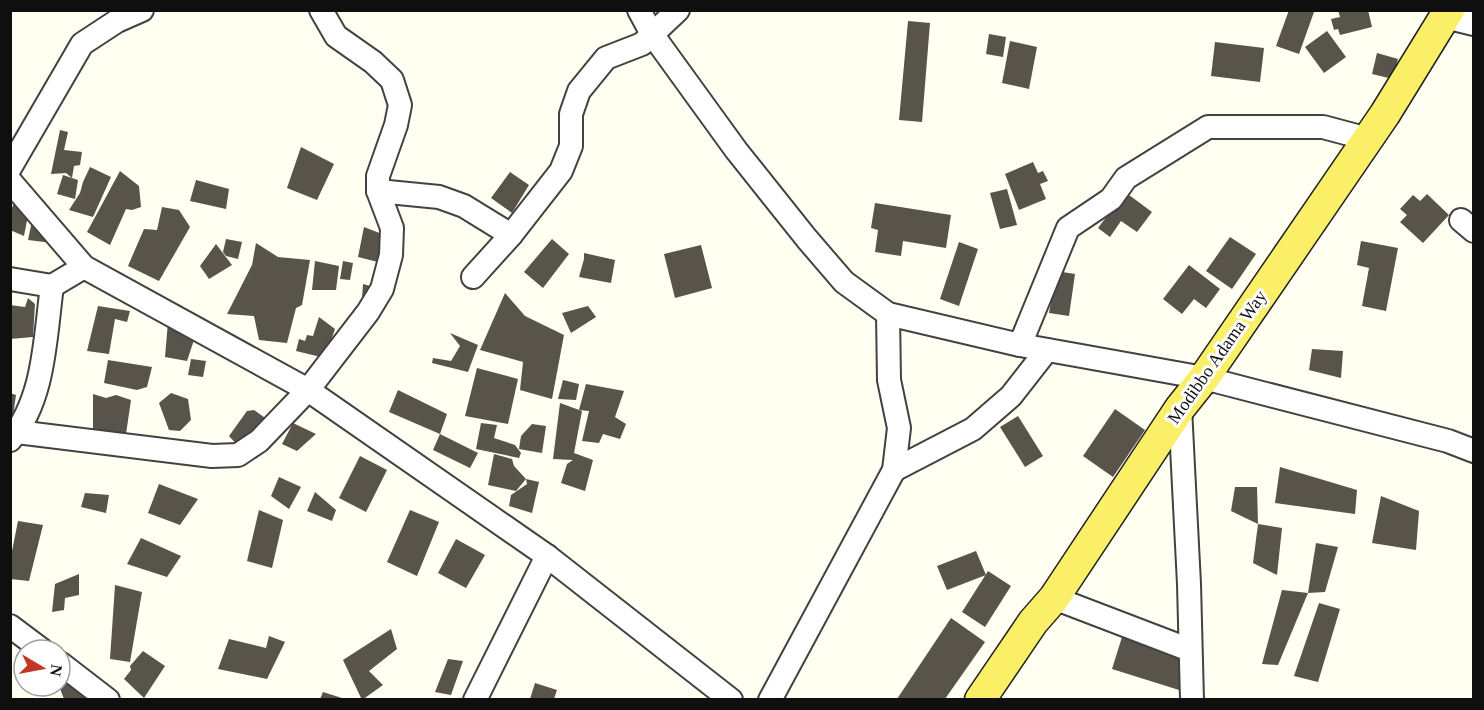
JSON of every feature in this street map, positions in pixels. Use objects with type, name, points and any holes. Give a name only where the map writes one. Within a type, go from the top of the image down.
[{"type":"main road","name":"Modibbo Adama Way","points":[[980,699],[1033,622],[1054,598],[1180,408],[1204,378],[1368,139],[1456,17]]},
{"type":"street","points":[[10,168],[82,44],[117,21],[142,10]]},
{"type":"street","points":[[52,286],[41,368],[28,416],[14,436],[212,456],[238,455],[259,441],[308,390],[369,312],[382,289],[391,255],[392,228],[378,192],[378,176],[396,125],[400,105],[392,80],[373,62],[336,36],[321,10]]},
{"type":"street","points":[[639,10],[652,34],[736,150],[807,239],[844,282],[888,314],[1020,345],[1204,378],[1448,441],[1473,452]]},
{"type":"street","points":[[473,277],[511,235],[561,171],[571,146],[571,114],[579,91],[606,58],[642,44],[678,10]]},
{"type":"street","points":[[1020,345],[1068,228],[1111,199],[1126,178],[1208,127],[1265,125],[1323,127],[1368,139]]},
{"type":"street","points":[[10,181],[84,267],[308,390],[547,556],[731,699]]},
{"type":"street","points":[[378,192],[439,197],[464,206],[511,235]]},
{"type":"street","points":[[10,279],[52,286],[84,267]]},
{"type":"street","points":[[770,699],[894,470],[899,428],[889,380],[888,314]]},
{"type":"street","points":[[894,470],[973,429],[1011,396],[1047,350]]},
{"type":"street","points":[[1180,408],[1192,699]]},
{"type":"street","points":[[475,699],[547,556]]},
{"type":"street","points":[[1054,598],[1190,650]]},
{"type":"street","points":[[10,626],[26,638]]},
{"type":"street","points":[[72,672],[108,699]]},
{"type":"building","points":[[1289,10],[1314,12],[1299,54],[1276,46]]},
{"type":"building","points":[[1338,10],[1368,10],[1372,27],[1340,35],[1338,29],[1334,30],[1331,19],[1340,17]]},
{"type":"building","points":[[908,21],[930,23],[922,122],[899,120]]},
{"type":"building","points":[[1327,31],[1346,57],[1324,73],[1305,47]]},
{"type":"building","points":[[989,34],[1006,37],[1003,57],[986,54]]},
{"type":"building","points":[[1010,41],[1037,47],[1029,89],[1002,83]]},
{"type":"building","points":[[1215,42],[1264,48],[1260,82],[1211,76]]},
{"type":"building","points":[[1377,53],[1398,59],[1393,79],[1372,74]]},
{"type":"building","points":[[60,130],[68,132],[64,150],[82,152],[80,165],[74,166],[72,178],[66,173],[51,174]]},
{"type":"building","points":[[301,147],[334,164],[317,200],[287,188]]},
{"type":"building","points":[[1033,162],[1038,173],[1043,171],[1048,181],[1040,184],[1046,199],[1019,210],[1005,174]]},
{"type":"building","points":[[90,167],[111,177],[93,217],[69,210],[80,193]]},
{"type":"building","points":[[120,171],[139,186],[141,207],[126,209],[110,245],[87,232]]},
{"type":"building","points":[[510,172],[529,185],[512,213],[491,198]]},
{"type":"building","points":[[63,175],[78,180],[75,199],[57,194]]},
{"type":"building","points":[[196,180],[229,189],[226,209],[190,201]]},
{"type":"building","points":[[1007,189],[1017,225],[1000,229],[990,193]]},
{"type":"building","points":[[1125,192],[1152,212],[1137,232],[1121,221],[1110,237],[1098,228]]},
{"type":"building","points":[[1427,194],[1449,215],[1423,243],[1400,222],[1407,215],[1400,209],[1413,195],[1420,201]]},
{"type":"building","points":[[14,202],[30,205],[24,236],[10,230],[10,214]]},
{"type":"building","points":[[875,203],[951,215],[946,248],[903,241],[901,256],[875,252],[878,230],[871,228]]},
{"type":"building","points":[[162,207],[179,210],[190,227],[159,281],[128,266],[144,229],[157,230]]},
{"type":"building","points":[[32,221],[52,243],[28,240]]},
{"type":"building","points":[[364,227],[387,236],[382,263],[358,257]]},
{"type":"building","points":[[1230,237],[1256,254],[1232,289],[1206,271]]},
{"type":"building","points":[[226,239],[242,242],[238,259],[226,256],[223,252]]},
{"type":"building","points":[[552,239],[569,254],[543,288],[524,272]]},
{"type":"building","points":[[1361,241],[1398,248],[1386,311],[1362,306],[1369,268],[1357,265]]},
{"type":"building","points":[[959,242],[978,249],[959,306],[940,299]]},
{"type":"building","points":[[256,243],[278,257],[310,260],[302,305],[296,308],[287,343],[259,340],[254,316],[227,314],[252,265]]},
{"type":"building","points":[[216,244],[232,265],[209,279],[200,266]]},
{"type":"building","points":[[701,245],[712,288],[675,298],[664,254]]},
{"type":"building","points":[[584,253],[615,260],[611,283],[579,277]]},
{"type":"building","points":[[315,261],[339,266],[336,290],[312,290]]},
{"type":"building","points":[[343,261],[353,263],[350,280],[340,279]]},
{"type":"building","points":[[1189,265],[1220,289],[1206,308],[1194,299],[1182,314],[1163,299]]},
{"type":"building","points":[[1056,271],[1075,274],[1069,316],[1049,313]]},
{"type":"building","points":[[363,284],[370,286],[369,298],[362,298]]},
{"type":"building","points":[[505,293],[525,316],[564,335],[552,399],[520,390],[523,362],[480,350]]},
{"type":"building","points":[[28,298],[35,304],[33,337],[10,339],[10,305],[25,307]]},
{"type":"building","points":[[98,306],[130,311],[127,322],[115,319],[109,354],[87,351]]},
{"type":"building","points":[[588,306],[596,317],[571,333],[562,313]]},
{"type":"building","points":[[319,317],[335,329],[325,358],[296,351],[299,339],[305,341],[307,335],[313,336]]},
{"type":"building","points":[[168,322],[199,325],[187,361],[165,357]]},
{"type":"building","points":[[450,333],[478,345],[468,372],[432,363],[433,358],[451,361],[460,346]]},
{"type":"building","points":[[1312,349],[1343,351],[1341,378],[1309,370]]},
{"type":"building","points":[[191,359],[206,361],[203,377],[188,375]]},
{"type":"building","points":[[108,360],[152,367],[147,387],[137,390],[104,383]]},
{"type":"building","points":[[477,368],[518,379],[508,424],[465,416]]},
{"type":"building","points":[[563,380],[579,384],[576,400],[558,399]]},
{"type":"building","points":[[586,384],[624,391],[615,417],[626,424],[620,439],[603,434],[599,443],[582,441],[589,411],[579,410]]},
{"type":"building","points":[[398,390],[447,414],[440,434],[389,412]]},
{"type":"building","points":[[10,393],[16,395],[12,423],[10,423]]},
{"type":"building","points":[[171,393],[188,399],[191,420],[180,431],[169,430],[159,403]]},
{"type":"building","points":[[93,394],[106,398],[116,395],[131,400],[126,434],[93,431]]},
{"type":"building","points":[[560,403],[582,411],[574,453],[593,460],[585,491],[561,483],[567,464],[573,460],[553,459]]},
{"type":"building","points":[[1115,409],[1145,430],[1113,477],[1083,456]]},
{"type":"building","points":[[254,410],[268,420],[240,448],[229,436],[247,411]]},
{"type":"building","points":[[1018,416],[1043,456],[1025,467],[1000,427]]},
{"type":"building","points":[[293,423],[316,434],[297,451],[282,444]]},
{"type":"building","points":[[481,423],[497,425],[494,438],[515,445],[521,453],[519,458],[476,449]]},
{"type":"building","points":[[532,424],[546,426],[542,453],[519,449],[521,436]]},
{"type":"building","points":[[440,434],[478,453],[470,468],[433,450]]},
{"type":"building","points":[[494,454],[512,459],[514,466],[526,479],[516,491],[488,485]]},
{"type":"building","points":[[360,456],[387,470],[366,512],[339,498]]},
{"type":"building","points":[[1280,467],[1357,490],[1355,514],[1275,503]]},
{"type":"building","points":[[279,477],[301,487],[289,509],[271,496]]},
{"type":"building","points":[[526,479],[539,482],[532,513],[509,506],[511,495],[527,484]]},
{"type":"building","points":[[159,484],[198,499],[180,525],[148,513]]},
{"type":"building","points":[[1235,487],[1257,487],[1258,524],[1231,511]]},
{"type":"building","points":[[315,492],[336,510],[332,521],[307,511]]},
{"type":"building","points":[[85,493],[109,495],[106,513],[81,507]]},
{"type":"building","points":[[1381,496],[1419,511],[1416,550],[1372,543]]},
{"type":"building","points":[[259,510],[283,520],[272,568],[247,561]]},
{"type":"building","points":[[410,510],[439,522],[417,576],[387,562]]},
{"type":"building","points":[[18,521],[43,525],[29,581],[10,579],[10,561]]},
{"type":"building","points":[[1258,524],[1282,528],[1277,575],[1253,563]]},
{"type":"building","points":[[141,538],[181,556],[167,577],[127,564]]},
{"type":"building","points":[[456,539],[485,555],[466,588],[438,573]]},
{"type":"building","points":[[1316,543],[1338,547],[1325,592],[1308,593]]},
{"type":"building","points":[[976,551],[986,575],[947,590],[937,566]]},
{"type":"building","points":[[988,571],[1011,586],[985,627],[962,612]]},
{"type":"building","points":[[79,574],[79,595],[65,598],[64,610],[52,612],[55,584]]},
{"type":"building","points":[[115,585],[142,592],[130,662],[110,659]]},
{"type":"building","points":[[1282,590],[1308,593],[1278,665],[1262,664]]},
{"type":"building","points":[[1319,603],[1340,609],[1318,682],[1294,676]]},
{"type":"building","points":[[951,618],[985,642],[945,699],[897,699]]},
{"type":"building","points":[[391,629],[397,649],[369,671],[383,685],[362,700],[343,660]]},
{"type":"building","points":[[269,636],[285,642],[267,679],[218,669],[229,639],[266,648]]},
{"type":"building","points":[[1122,637],[1189,658],[1179,690],[1112,669]]},
{"type":"building","points":[[143,651],[165,666],[144,698],[124,679],[131,670],[130,666]]},
{"type":"building","points":[[448,659],[463,661],[451,695],[435,692]]},
{"type":"building","points":[[72,681],[90,699],[64,699],[72,698]]},
{"type":"building","points":[[535,683],[557,690],[554,699],[530,699]]},
{"type":"building","points":[[323,692],[345,699],[320,699]]}]
